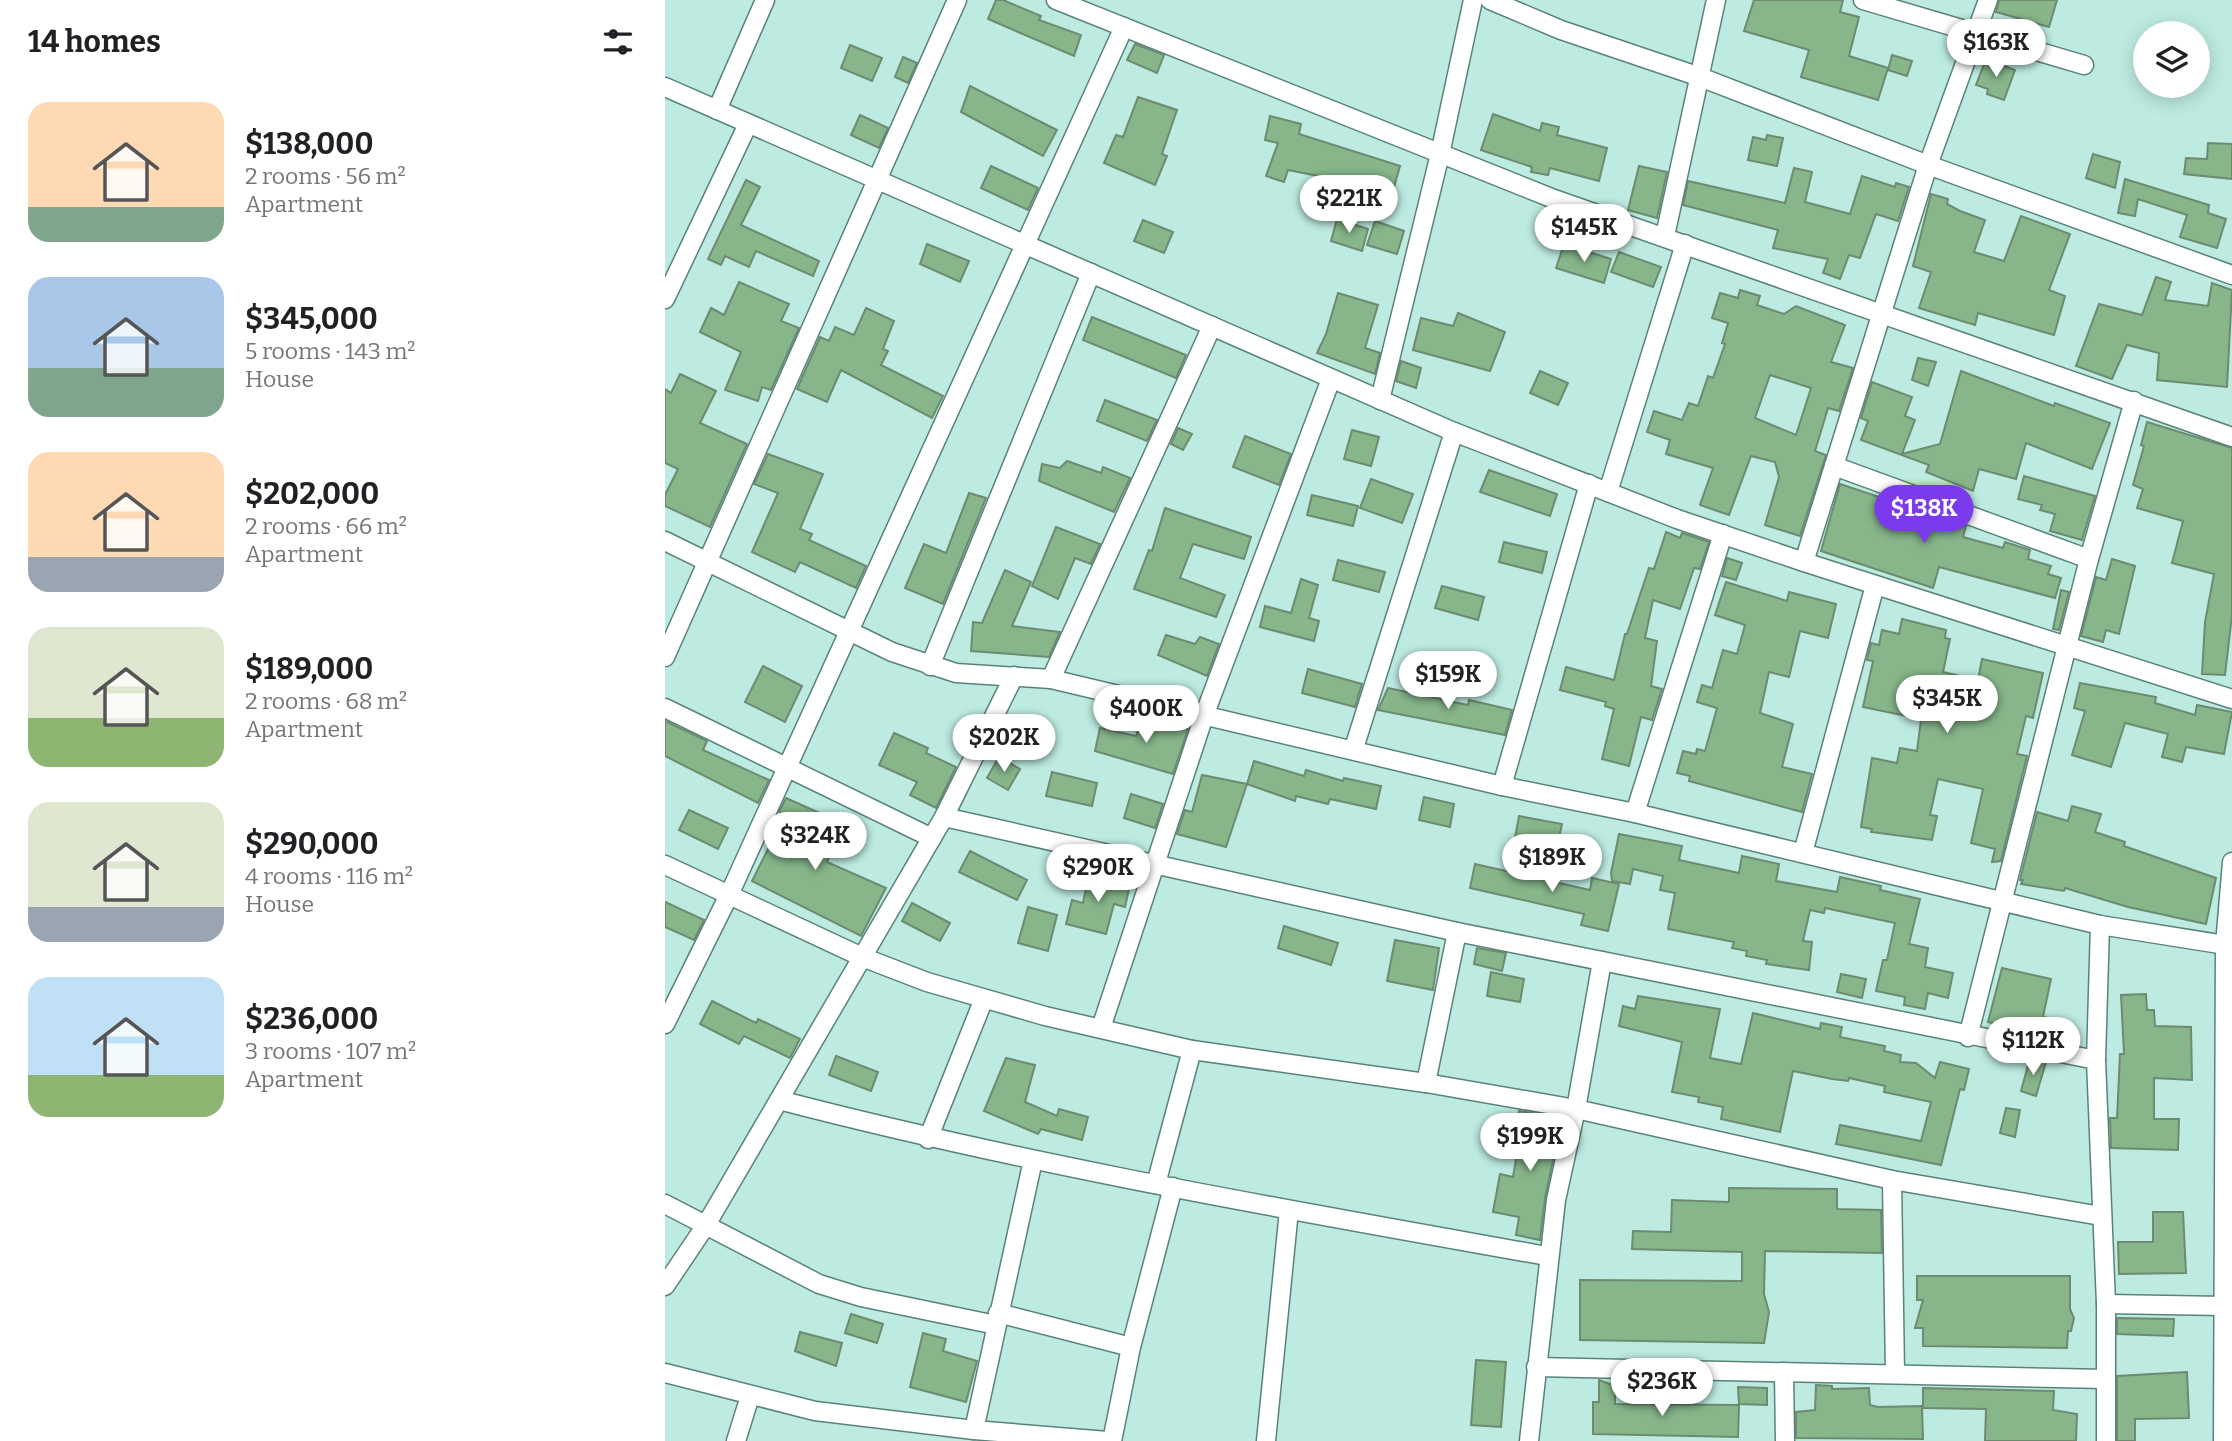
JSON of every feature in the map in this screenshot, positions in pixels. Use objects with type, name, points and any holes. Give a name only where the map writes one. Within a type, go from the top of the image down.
[{"type":"street","points":[[717,110],[765,0]]},
{"type":"street","points":[[665,657],[957,0]]},
{"type":"street","points":[[1056,0],[1103,8],[1124,27],[1554,199],[2232,437]]},
{"type":"street","points":[[1380,400],[1440,154],[1473,0]]},
{"type":"street","points":[[1490,0],[1561,30],[1700,77],[1928,165],[2232,275]]},
{"type":"street","points":[[1665,236],[1716,0]]},
{"type":"street","points":[[1863,0],[2084,65]]},
{"type":"street","points":[[1804,562],[1928,165],[1978,34],[1988,0]]},
{"type":"street","points":[[665,1024],[729,895],[1124,27]]},
{"type":"street","points":[[665,88],[1454,432],[1608,492],[1804,562],[2232,699]]},
{"type":"street","points":[[665,299],[748,124]]},
{"type":"street","points":[[1608,492],[1685,244]]},
{"type":"street","points":[[930,666],[1091,273]]},
{"type":"street","points":[[1051,679],[1212,326]]},
{"type":"street","points":[[1101,1028],[1204,716],[1331,379]]},
{"type":"street","points":[[1968,1037],[2089,559],[2134,401]]},
{"type":"street","points":[[1354,748],[1454,432]]},
{"type":"street","points":[[1834,466],[2089,559]]},
{"type":"street","points":[[1502,786],[1589,484]]},
{"type":"street","points":[[1635,813],[1723,534]]},
{"type":"street","points":[[665,541],[849,631],[930,666],[956,673],[1051,679],[1204,716],[1354,748],[1502,786],[1635,813],[2100,925],[2229,945]]},
{"type":"street","points":[[1803,853],[1875,585]]},
{"type":"street","points":[[665,1286],[706,1225],[932,838],[1014,676]]},
{"type":"street","points":[[665,708],[932,838]]},
{"type":"street","points":[[944,817],[1457,932],[1968,1037],[2096,1060]]},
{"type":"street","points":[[2223,1441],[2232,862]]},
{"type":"street","points":[[665,865],[862,957],[983,1001],[1192,1051],[1426,1083],[1576,1109],[1892,1180],[2101,1216]]},
{"type":"street","points":[[2100,925],[2096,1060],[2106,1304],[2106,1441]]},
{"type":"street","points":[[1426,1083],[1457,932]]},
{"type":"street","points":[[1529,1441],[1547,1256],[1602,961]]},
{"type":"street","points":[[928,1139],[983,1001]]},
{"type":"street","points":[[665,1373],[815,1410],[974,1430],[1110,1441],[1192,1051]]},
{"type":"street","points":[[779,1100],[928,1139],[1289,1210],[1547,1256]]},
{"type":"street","points":[[974,1430],[1033,1160]]},
{"type":"street","points":[[1892,1180],[1895,1374]]},
{"type":"street","points":[[665,1204],[819,1283],[861,1297],[997,1319],[1131,1347]]},
{"type":"street","points":[[1266,1441],[1289,1210]]},
{"type":"street","points":[[2106,1304],[2224,1306]]},
{"type":"street","points":[[1536,1367],[2105,1379]]},
{"type":"street","points":[[1784,1372],[1785,1441]]},
{"type":"street","points":[[736,1441],[750,1396]]},
{"type":"building","points":[[996,0],[1003,0],[1041,16],[1039,20],[1081,35],[1074,56],[988,19]]},
{"type":"building","points":[[1754,0],[1843,0],[1840,12],[1859,17],[1849,56],[1888,68],[1878,100],[1801,77],[1809,50],[1744,31]]},
{"type":"building","points":[[1999,0],[2057,0],[2049,27],[1996,12]]},
{"type":"building","points":[[1135,44],[1164,55],[1157,73],[1127,60]]},
{"type":"building","points":[[850,45],[882,58],[872,81],[841,68]]},
{"type":"building","points":[[1892,55],[1912,61],[1907,76],[1888,70]]},
{"type":"building","points":[[903,57],[917,63],[908,83],[895,77]]},
{"type":"building","points":[[1986,59],[2015,70],[2004,100],[1987,94],[1988,89],[1976,85]]},
{"type":"building","points":[[970,86],[1057,130],[1043,156],[961,112]]},
{"type":"building","points":[[1138,97],[1177,110],[1162,154],[1167,156],[1155,185],[1104,163],[1116,135],[1123,137]]},
{"type":"building","points":[[1493,114],[1540,131],[1542,123],[1559,127],[1557,135],[1607,148],[1599,181],[1550,168],[1548,175],[1531,172],[1532,167],[1481,150]]},
{"type":"building","points":[[860,115],[888,128],[879,148],[851,135]]},
{"type":"building","points":[[1270,116],[1301,124],[1299,134],[1400,166],[1393,191],[1288,170],[1284,182],[1266,176],[1278,143],[1265,140]]},
{"type":"building","points":[[1767,135],[1783,138],[1777,166],[1748,160],[1753,137],[1766,140]]},
{"type":"building","points":[[2208,143],[2232,144],[2232,179],[2184,174],[2186,158],[2207,159]]},
{"type":"building","points":[[2093,154],[2120,162],[2115,188],[2086,178]]},
{"type":"building","points":[[991,166],[1038,188],[1028,210],[981,188]]},
{"type":"building","points":[[1639,166],[1667,172],[1657,218],[1628,210]]},
{"type":"building","points":[[1794,168],[1812,172],[1805,202],[1850,214],[1862,176],[1895,187],[1896,183],[1909,187],[1898,221],[1876,214],[1860,258],[1849,255],[1840,279],[1823,273],[1828,259],[1773,248],[1778,230],[1683,205],[1688,181],[1785,203]]},
{"type":"building","points":[[2125,179],[2209,205],[2208,213],[2226,219],[2217,248],[2180,237],[2187,215],[2138,199],[2135,216],[2118,213]]},
{"type":"building","points":[[746,180],[760,187],[741,225],[819,261],[813,276],[756,251],[749,267],[725,256],[721,265],[708,259]]},
{"type":"building","points":[[1931,194],[1948,199],[1947,204],[1985,220],[1974,252],[2004,261],[2021,216],[2070,234],[2049,290],[2065,296],[2054,335],[1978,313],[1975,325],[1919,308],[1931,272],[1913,266]]},
{"type":"building","points":[[1337,219],[1368,229],[1362,251],[1331,241]]},
{"type":"building","points":[[1143,220],[1173,232],[1164,253],[1134,241]]},
{"type":"building","points":[[1375,221],[1404,231],[1397,254],[1367,245]]},
{"type":"building","points":[[927,244],[969,261],[960,282],[920,264]]},
{"type":"building","points":[[1564,244],[1611,259],[1604,283],[1556,268]]},
{"type":"building","points":[[1619,252],[1661,267],[1653,287],[1611,272]]},
{"type":"building","points":[[2156,277],[2171,282],[2165,300],[2208,306],[2212,283],[2232,290],[2227,387],[2157,380],[2159,353],[2127,345],[2112,379],[2076,366],[2099,304],[2142,315]]},
{"type":"building","points":[[739,282],[789,304],[781,321],[799,328],[771,390],[762,387],[758,401],[725,390],[741,352],[700,332],[711,308],[724,315]]},
{"type":"building","points":[[1740,290],[1760,296],[1757,305],[1784,314],[1796,306],[1845,325],[1831,362],[1853,368],[1839,411],[1828,408],[1815,451],[1826,455],[1800,536],[1765,525],[1779,477],[1775,462],[1751,456],[1729,515],[1700,505],[1713,468],[1666,454],[1670,440],[1647,432],[1654,411],[1682,420],[1689,403],[1698,406],[1708,376],[1713,378],[1725,344],[1722,343],[1728,323],[1712,318],[1720,293],[1738,298]],"holes":[[[1770,375],[1811,388],[1796,435],[1755,418]]]},
{"type":"building","points":[[1338,293],[1378,305],[1365,348],[1380,353],[1375,374],[1317,353],[1326,334]]},
{"type":"building","points":[[866,308],[894,321],[883,349],[888,351],[881,365],[943,396],[932,418],[841,370],[827,402],[797,389],[820,337],[829,341],[835,327],[854,335]]},
{"type":"building","points":[[1458,313],[1505,332],[1490,371],[1413,350],[1421,318],[1453,326]]},
{"type":"building","points":[[1092,317],[1186,355],[1176,378],[1083,340]]},
{"type":"building","points":[[1918,358],[1936,362],[1928,386],[1912,380]]},
{"type":"building","points":[[1401,361],[1421,368],[1416,388],[1396,381]]},
{"type":"building","points":[[1540,371],[1568,383],[1558,405],[1530,393]]},
{"type":"building","points":[[1961,371],[2054,406],[2055,403],[2110,423],[2092,469],[2026,443],[2016,479],[1979,469],[1973,491],[1926,472],[1929,465],[1861,440],[1868,421],[1861,418],[1872,382],[1912,397],[1905,416],[1915,420],[1902,454],[1940,444]]},
{"type":"building","points":[[680,374],[716,391],[700,423],[747,444],[710,527],[665,506],[665,495],[678,469],[665,463],[665,389],[671,393]]},
{"type":"building","points":[[1105,400],[1157,420],[1147,441],[1097,421]]},
{"type":"building","points":[[2147,422],[2232,448],[2232,615],[2225,675],[2202,674],[2205,622],[2214,574],[2172,563],[2183,521],[2137,508],[2143,489],[2133,485],[2144,446],[2141,445]]},
{"type":"building","points":[[1178,428],[1192,434],[1183,450],[1171,444]]},
{"type":"building","points":[[1352,430],[1379,437],[1371,466],[1344,459]]},
{"type":"building","points":[[1245,436],[1291,454],[1279,485],[1233,467]]},
{"type":"building","points":[[768,454],[823,474],[800,529],[812,534],[809,540],[866,566],[856,588],[800,562],[795,572],[752,552],[778,493],[754,484]]},
{"type":"building","points":[[1067,461],[1101,473],[1103,467],[1130,478],[1114,512],[1039,481],[1042,464],[1060,468]]},
{"type":"building","points":[[1489,470],[1557,494],[1550,516],[1480,492]]},
{"type":"building","points":[[2024,476],[2095,496],[2082,540],[2050,531],[2055,514],[2040,510],[2042,505],[2018,499]]},
{"type":"building","points":[[1371,479],[1413,494],[1402,523],[1360,508]]},
{"type":"building","points":[[1840,484],[1966,526],[1963,537],[2003,548],[2005,542],[2030,550],[2028,559],[2051,566],[2048,574],[2061,578],[2055,598],[1939,567],[1933,588],[1821,551]]},
{"type":"building","points":[[969,493],[986,498],[943,604],[905,588],[924,544],[946,553]]},
{"type":"building","points":[[1312,495],[1358,506],[1353,526],[1307,515]]},
{"type":"building","points":[[1165,508],[1251,537],[1244,559],[1193,544],[1180,578],[1225,595],[1216,617],[1134,589],[1149,550],[1152,551]]},
{"type":"building","points":[[1056,527],[1100,544],[1091,564],[1075,558],[1058,599],[1032,586]]},
{"type":"building","points":[[1666,532],[1680,538],[1682,533],[1709,542],[1700,569],[1694,568],[1680,609],[1653,600],[1645,638],[1657,641],[1651,686],[1662,689],[1652,720],[1641,717],[1629,766],[1602,759],[1614,709],[1605,706],[1606,702],[1560,690],[1566,667],[1614,680],[1625,634],[1649,568],[1654,569]]},
{"type":"building","points":[[1504,542],[1547,552],[1542,573],[1499,562]]},
{"type":"building","points":[[1727,558],[1742,563],[1736,580],[1722,576]]},
{"type":"building","points":[[2112,559],[2135,566],[2119,634],[2106,630],[2103,642],[2081,636],[2096,577],[2106,580]]},
{"type":"building","points":[[1338,560],[1385,572],[1379,592],[1333,580]]},
{"type":"building","points":[[1005,570],[1031,582],[1012,626],[1060,632],[1049,657],[971,651],[973,622],[982,623]]},
{"type":"building","points":[[1301,579],[1318,585],[1309,618],[1319,621],[1314,641],[1260,627],[1265,606],[1291,613]]},
{"type":"building","points":[[1726,582],[1787,601],[1789,592],[1836,604],[1828,638],[1800,631],[1789,677],[1769,672],[1760,713],[1793,724],[1782,767],[1812,774],[1802,812],[1689,781],[1690,776],[1677,773],[1683,751],[1696,754],[1697,749],[1705,751],[1717,708],[1697,702],[1702,685],[1712,688],[1723,650],[1737,654],[1745,625],[1715,615]]},
{"type":"building","points":[[1442,586],[1484,597],[1478,620],[1435,608]]},
{"type":"building","points":[[2061,590],[2069,592],[2059,630],[2053,629]]},
{"type":"building","points":[[1902,619],[1946,630],[1945,638],[1950,639],[1943,672],[1978,680],[1982,659],[2043,673],[2033,718],[2026,716],[2017,754],[2027,756],[2001,861],[1992,862],[1995,849],[1971,843],[1983,789],[1938,779],[1930,815],[1937,816],[1932,840],[1871,832],[1872,829],[1861,827],[1872,758],[1897,763],[1900,748],[1917,751],[1921,719],[1863,707],[1873,661],[1867,660],[1871,643],[1879,645],[1882,630],[1899,634]]},
{"type":"building","points":[[1166,635],[1195,644],[1200,637],[1219,644],[1207,676],[1158,655]]},
{"type":"building","points":[[763,666],[802,686],[785,722],[745,702]]},
{"type":"building","points":[[1308,669],[1362,684],[1355,707],[1302,693]]},
{"type":"building","points":[[2080,683],[2156,697],[2155,703],[2195,715],[2197,705],[2232,712],[2224,754],[2186,747],[2182,762],[2162,757],[2168,734],[2125,723],[2111,767],[2072,755],[2085,711],[2074,708]]},
{"type":"building","points":[[1388,688],[1468,705],[1469,700],[1512,710],[1505,735],[1378,710]]},
{"type":"building","points":[[1143,716],[1188,729],[1173,774],[1095,751],[1100,728],[1136,736]]},
{"type":"building","points":[[665,721],[707,741],[703,750],[769,780],[758,803],[665,756]]},
{"type":"building","points":[[894,733],[928,748],[926,753],[956,767],[936,808],[910,795],[917,782],[879,765]]},
{"type":"building","points":[[999,757],[1020,769],[1008,790],[987,778]]},
{"type":"building","points":[[1254,761],[1304,776],[1306,770],[1343,781],[1344,778],[1381,786],[1376,809],[1330,799],[1328,804],[1296,796],[1295,801],[1247,784]]},
{"type":"building","points":[[1052,772],[1097,783],[1092,806],[1046,796]]},
{"type":"building","points":[[1202,775],[1247,784],[1226,847],[1177,834],[1185,810],[1192,812]]},
{"type":"building","points":[[1131,794],[1163,804],[1155,828],[1124,818]]},
{"type":"building","points":[[1424,797],[1454,804],[1450,827],[1419,820]]},
{"type":"building","points":[[786,798],[833,819],[819,849],[830,855],[827,862],[886,888],[861,936],[752,881],[785,815],[779,812]]},
{"type":"building","points":[[2072,806],[2101,814],[2095,832],[2125,842],[2124,846],[2216,878],[2206,924],[2128,907],[2065,888],[2064,891],[2021,884],[2037,812],[2068,821]]},
{"type":"building","points":[[689,810],[728,828],[718,849],[679,830]]},
{"type":"building","points":[[1519,816],[1562,824],[1556,851],[1514,843]]},
{"type":"building","points":[[1619,834],[1682,846],[1679,860],[1739,873],[1742,856],[1779,864],[1776,881],[1837,892],[1840,877],[1881,886],[1880,890],[1920,899],[1909,944],[1928,948],[1925,967],[1953,973],[1948,998],[1928,993],[1925,1009],[1904,1005],[1905,997],[1876,991],[1883,960],[1887,960],[1895,923],[1825,908],[1824,913],[1810,910],[1803,941],[1812,942],[1809,970],[1766,964],[1767,960],[1746,956],[1747,951],[1732,948],[1734,942],[1668,929],[1675,893],[1660,890],[1663,876],[1633,869],[1630,884],[1612,881],[1611,873]]},
{"type":"building","points":[[970,851],[1027,880],[1017,900],[959,872]]},
{"type":"building","points":[[1475,864],[1590,890],[1592,878],[1619,884],[1608,931],[1581,925],[1584,914],[1470,888]]},
{"type":"building","points":[[1089,875],[1130,884],[1125,907],[1114,904],[1106,934],[1066,924],[1072,900],[1083,903]]},
{"type":"building","points":[[665,902],[704,920],[694,940],[665,927]]},
{"type":"building","points":[[912,903],[950,923],[940,941],[902,921]]},
{"type":"building","points":[[1028,907],[1057,915],[1048,951],[1018,943]]},
{"type":"building","points":[[1284,926],[1338,943],[1331,965],[1278,948]]},
{"type":"building","points":[[1395,940],[1439,948],[1433,990],[1387,981]]},
{"type":"building","points":[[1477,948],[1506,953],[1502,971],[1474,964]]},
{"type":"building","points":[[2002,968],[2051,979],[2043,1017],[2069,1022],[2066,1041],[2037,1037],[2031,1032],[1988,1022]]},
{"type":"building","points":[[1491,972],[1524,979],[1520,1002],[1487,996]]},
{"type":"building","points":[[1841,974],[1866,979],[1862,998],[1837,992]]},
{"type":"building","points":[[2146,994],[2147,1010],[2154,1010],[2155,1026],[2191,1027],[2192,1080],[2154,1078],[2154,1119],[2179,1119],[2178,1150],[2111,1148],[2110,1118],[2117,1118],[2120,1054],[2124,1054],[2121,995]]},
{"type":"building","points":[[1638,996],[1720,1009],[1710,1058],[1741,1064],[1753,1013],[1820,1029],[1821,1023],[1842,1027],[1840,1037],[1885,1046],[1884,1051],[1901,1055],[1900,1062],[1916,1063],[1935,1078],[1940,1062],[1969,1069],[1964,1090],[1960,1089],[1941,1165],[1836,1144],[1840,1125],[1921,1141],[1931,1102],[1884,1092],[1885,1086],[1849,1078],[1848,1081],[1832,1079],[1793,1071],[1780,1132],[1721,1119],[1723,1107],[1698,1102],[1699,1097],[1672,1092],[1682,1042],[1619,1026],[1623,1006],[1635,1009]]},
{"type":"building","points":[[712,1001],[756,1023],[758,1019],[800,1039],[790,1058],[744,1036],[739,1044],[700,1024]]},
{"type":"building","points":[[836,1056],[878,1072],[871,1091],[829,1075]]},
{"type":"building","points":[[1006,1058],[1035,1065],[1025,1102],[1057,1116],[1059,1109],[1088,1117],[1082,1140],[1041,1129],[1038,1134],[984,1111]]},
{"type":"building","points":[[2030,1058],[2046,1062],[2036,1096],[2021,1091]]},
{"type":"building","points":[[2006,1108],[2020,1110],[2015,1137],[2000,1133]]},
{"type":"building","points":[[1519,1111],[1562,1118],[1545,1198],[1540,1240],[1516,1235],[1519,1217],[1493,1212],[1500,1174],[1513,1177],[1520,1136],[1515,1135]]},
{"type":"building","points":[[1729,1188],[1837,1189],[1837,1209],[1881,1210],[1882,1253],[1765,1251],[1764,1294],[1769,1312],[1764,1343],[1580,1340],[1580,1280],[1742,1281],[1742,1252],[1632,1249],[1633,1231],[1671,1232],[1672,1200],[1729,1202]]},
{"type":"building","points":[[2153,1212],[2183,1212],[2186,1273],[2119,1274],[2118,1242],[2153,1242]]},
{"type":"building","points":[[1917,1276],[2070,1276],[2070,1309],[2074,1318],[2071,1331],[2068,1331],[2067,1348],[1923,1346],[1923,1328],[1915,1328],[1923,1300],[1917,1300]]},
{"type":"building","points":[[851,1314],[883,1324],[877,1343],[845,1333]]},
{"type":"building","points":[[2117,1318],[2174,1319],[2173,1336],[2117,1334]]},
{"type":"building","points":[[800,1332],[842,1343],[836,1366],[795,1351]]},
{"type":"building","points":[[923,1333],[946,1339],[943,1351],[977,1361],[966,1402],[910,1387]]},
{"type":"building","points":[[1476,1360],[1506,1362],[1501,1427],[1471,1425]]},
{"type":"building","points":[[2187,1372],[2189,1418],[2135,1419],[2135,1441],[2117,1441],[2117,1376]]},
{"type":"building","points":[[1599,1380],[1615,1386],[1615,1404],[1739,1405],[1738,1437],[1593,1434],[1593,1402],[1599,1402]]},
{"type":"building","points":[[1816,1385],[1832,1386],[1832,1389],[1869,1388],[1870,1405],[1878,1407],[1922,1406],[1923,1439],[1796,1438],[1796,1412],[1815,1410]]},
{"type":"building","points":[[1738,1387],[1767,1388],[1767,1405],[1739,1404]]},
{"type":"building","points":[[1923,1388],[2054,1391],[2053,1410],[2077,1414],[2076,1441],[1985,1441],[1986,1409],[1923,1408]]}]
